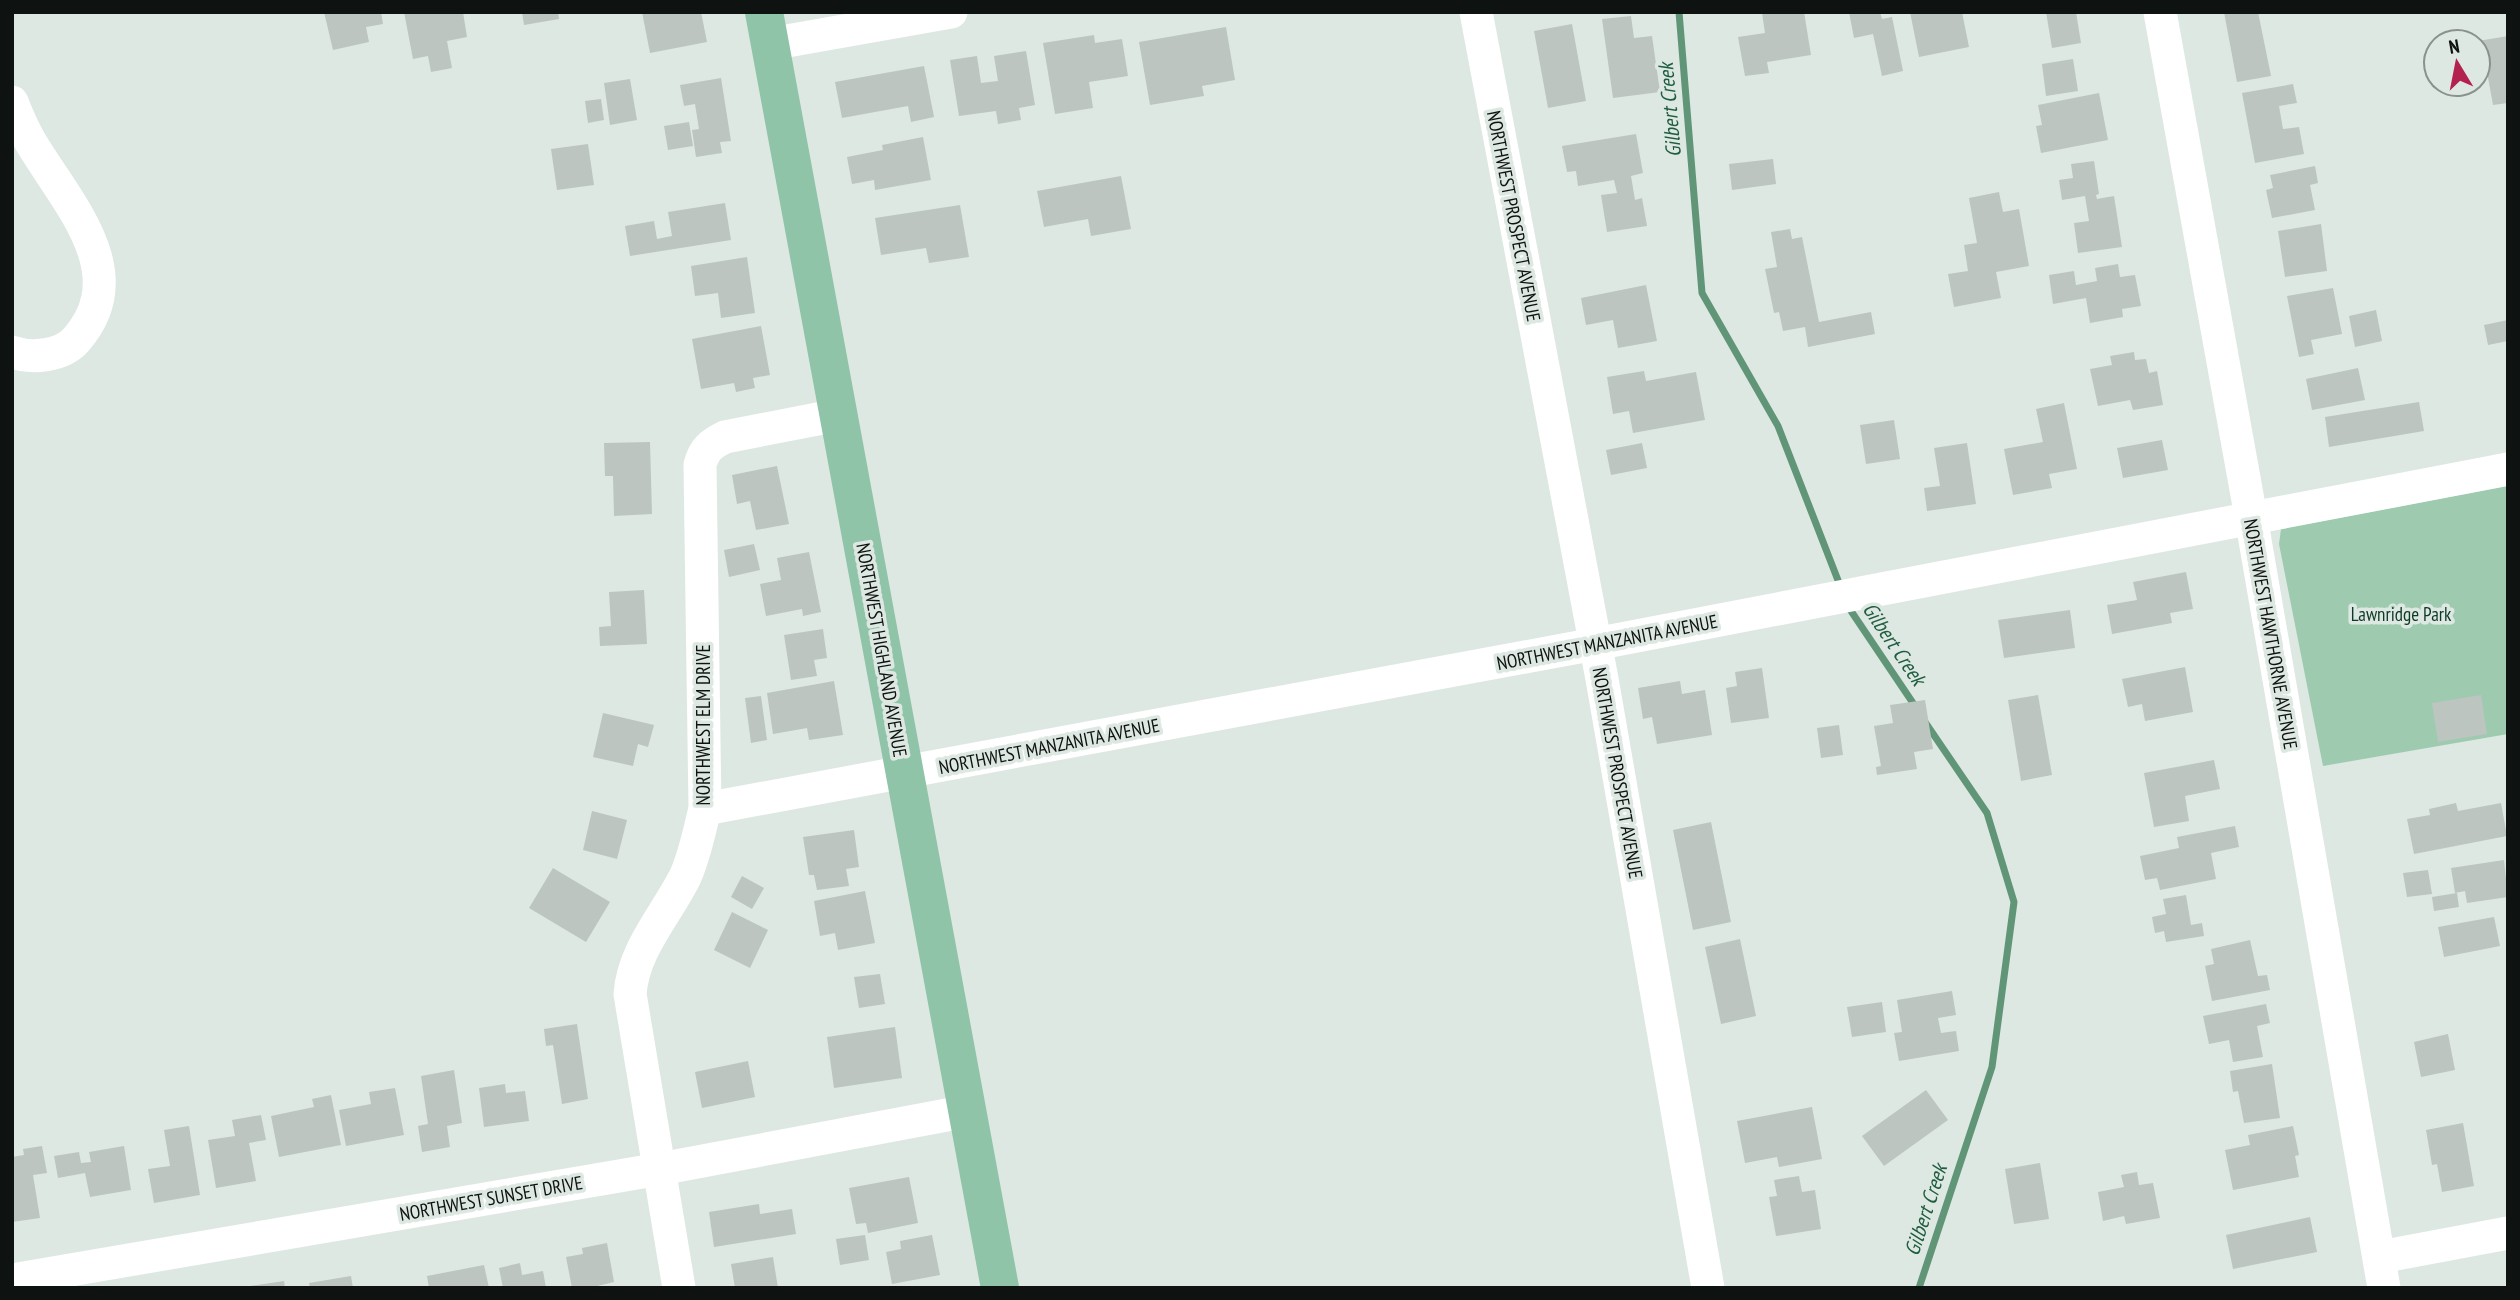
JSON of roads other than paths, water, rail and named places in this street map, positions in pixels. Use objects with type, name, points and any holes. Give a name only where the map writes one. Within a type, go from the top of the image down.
[{"type":"main road","name":"NORTHWEST HIGHLAND AVENUE","points":[[767,28],[1000,1288]]},
{"type":"street","points":[[767,28],[951,12]]},
{"type":"street","name":"NORTHWEST PROSPECT AVENUE","points":[[1476,12],[1595,645],[1709,1288]]},
{"type":"street","name":"NORTHWEST HAWTHORNE AVENUE","points":[[2160,12],[2382,1273]]},
{"type":"street","points":[[12,102],[29,140],[88,234],[99,273],[99,303],[87,328],[69,349],[38,356],[12,352]]},
{"type":"street","name":"NORTHWEST ELM DRIVE","points":[[679,1288],[631,994],[631,980],[648,940],[684,878],[694,855],[705,809],[700,465],[703,453],[710,445],[725,437],[838,415]]},
{"type":"street","name":"NORTHWEST MANZANITA AVENUE","points":[[705,809],[1595,645],[2508,469]]},
{"type":"street","name":"NORTHWEST SUNSET DRIVE","points":[[12,1280],[660,1169],[968,1111]]},
{"type":"street","points":[[2382,1273],[2508,1233]]},
{"type":"waterway","name":"Gilbert Creek","points":[[1679,12],[1702,293],[1778,426],[1841,588]]},
{"type":"waterway","name":"Gilbert Creek","points":[[1847,605],[1917,709]]},
{"type":"waterway","name":"Gilbert Creek","points":[[1919,1288],[1992,1067],[2014,902],[1987,813],[1925,722]]},
{"type":"park label","name":"Lawnridge Park","points":[[2401,614]]}]
